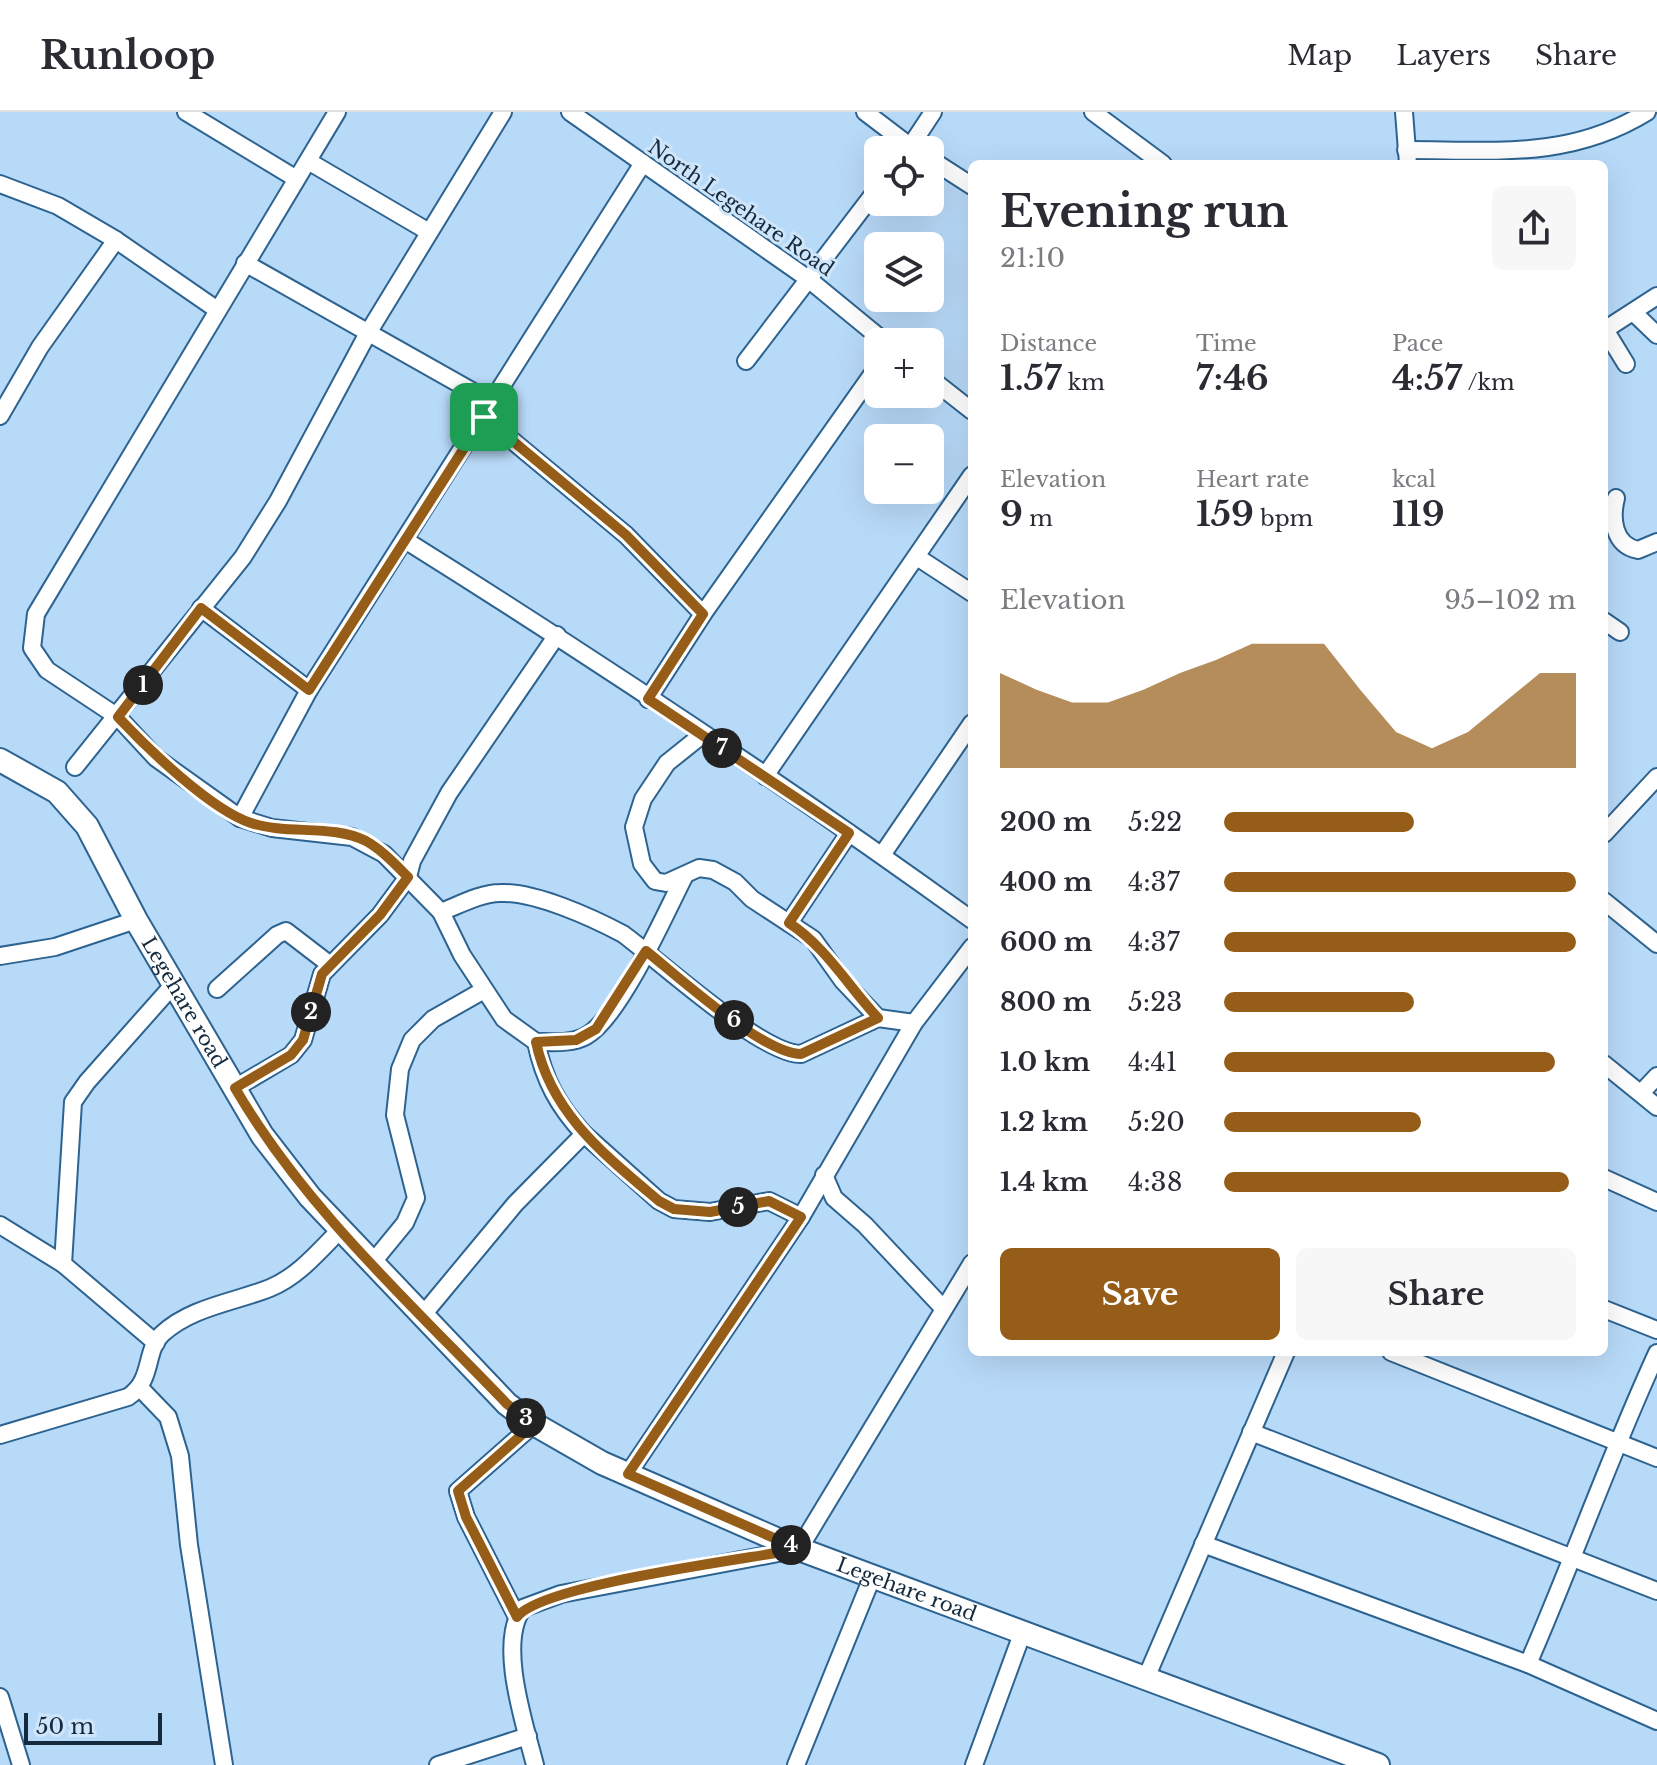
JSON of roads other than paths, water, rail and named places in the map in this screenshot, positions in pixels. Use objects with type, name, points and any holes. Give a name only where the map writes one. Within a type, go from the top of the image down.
[{"type":"main road","name":"Legehare road","points":[[0,760],[57,792],[87,826],[136,920],[262,1135],[310,1197],[507,1404],[534,1424],[628,1474],[799,1549],[1146,1678],[1346,1759],[1378,1765]]},
{"type":"street","points":[[186,112],[295,178]]},
{"type":"street","points":[[337,112],[216,309],[36,614],[32,648],[47,670],[156,758],[240,818],[272,828],[336,834],[365,841],[408,877],[441,912],[484,990],[504,1019],[536,1042],[576,1040],[596,1029],[646,951],[684,877]]},
{"type":"street","points":[[75,767],[243,557],[271,512],[368,333],[503,112]]},
{"type":"street","name":"North Legehare Road","points":[[570,112],[807,278],[868,328]]},
{"type":"street","points":[[865,112],[895,136]]},
{"type":"street","points":[[919,136],[933,112]]},
{"type":"street","points":[[1093,112],[1158,160]]},
{"type":"street","points":[[1404,112],[1407,157],[1551,149],[1624,126],[1647,112]]},
{"type":"street","points":[[308,161],[429,232]]},
{"type":"street","points":[[240,818],[309,690],[643,163]]},
{"type":"street","points":[[944,168],[968,183]]},
{"type":"street","points":[[0,184],[58,206],[116,240],[216,309]]},
{"type":"street","points":[[746,361],[864,206]]},
{"type":"street","points":[[0,416],[40,347],[116,240]]},
{"type":"street","points":[[245,263],[368,333],[488,410],[626,535],[703,614]]},
{"type":"street","points":[[1608,327],[1657,296]]},
{"type":"street","points":[[1633,312],[1657,335]]},
{"type":"street","points":[[1608,334],[1626,364]]},
{"type":"street","points":[[648,699],[703,614],[864,386]]},
{"type":"street","points":[[944,389],[968,408]]},
{"type":"street","points":[[765,776],[968,481]]},
{"type":"street","points":[[1616,498],[1613,524],[1620,541],[1638,550],[1657,542]]},
{"type":"street","points":[[405,540],[557,635],[882,855],[968,917]]},
{"type":"street","points":[[917,557],[968,590]]},
{"type":"street","points":[[201,608],[309,690]]},
{"type":"street","points":[[1608,624],[1620,632]]},
{"type":"street","points":[[235,1088],[291,1055],[303,1040],[316,987],[329,964],[380,915],[408,877],[412,861],[449,793],[557,635]]},
{"type":"street","points":[[882,855],[968,729]]},
{"type":"street","points":[[702,735],[667,763],[643,799],[634,827],[642,864],[655,881],[666,883],[699,868],[713,870],[813,939],[843,981],[878,1018]]},
{"type":"street","points":[[1608,830],[1657,777]]},
{"type":"street","points":[[789,923],[849,833]]},
{"type":"street","points":[[441,912],[499,892],[522,896],[600,921],[646,951],[761,1040],[787,1054],[801,1054],[878,1018],[914,1023]]},
{"type":"street","points":[[1608,904],[1657,944]]},
{"type":"street","points":[[0,956],[55,947],[136,920]]},
{"type":"street","points":[[217,989],[277,935],[286,931],[329,964]]},
{"type":"street","points":[[628,1474],[801,1217],[914,1023],[968,952]]},
{"type":"street","points":[[63,1264],[73,1102],[78,1092],[174,984]]},
{"type":"street","points":[[373,1262],[405,1223],[416,1198],[395,1115],[400,1069],[412,1040],[433,1019],[484,990]]},
{"type":"street","points":[[536,1042],[542,1071],[555,1097],[584,1134],[659,1201],[674,1209],[710,1212],[769,1201],[801,1217]]},
{"type":"street","points":[[1608,1067],[1657,1107]]},
{"type":"street","points":[[1642,1092],[1657,1076]]},
{"type":"street","points":[[422,1316],[515,1204],[584,1134]]},
{"type":"street","points":[[824,1175],[834,1198],[865,1225],[943,1308]]},
{"type":"street","points":[[1608,1180],[1657,1202]]},
{"type":"street","points":[[0,1225],[63,1264],[156,1343]]},
{"type":"street","points":[[0,1435],[128,1397],[141,1389],[162,1334],[208,1308],[273,1287],[306,1265],[341,1229]]},
{"type":"street","points":[[535,1765],[515,1680],[513,1628],[523,1608],[561,1594],[799,1549],[968,1269]]},
{"type":"street","points":[[1608,1311],[1657,1330]]},
{"type":"street","points":[[1528,1664],[1575,1557],[1615,1443],[1657,1353]]},
{"type":"street","points":[[1146,1678],[1284,1356]]},
{"type":"street","points":[[1401,1356],[1657,1458]]},
{"type":"street","points":[[141,1389],[168,1417],[180,1456],[189,1545],[224,1765]]},
{"type":"street","points":[[517,1617],[466,1517],[458,1491],[534,1424]]},
{"type":"street","points":[[1251,1432],[1657,1591]]},
{"type":"street","points":[[1203,1544],[1528,1664],[1657,1721]]},
{"type":"street","points":[[796,1765],[873,1575]]},
{"type":"street","points":[[974,1765],[1022,1634]]},
{"type":"street","points":[[0,1697],[21,1765]]},
{"type":"street","points":[[438,1765],[528,1736]]}]
